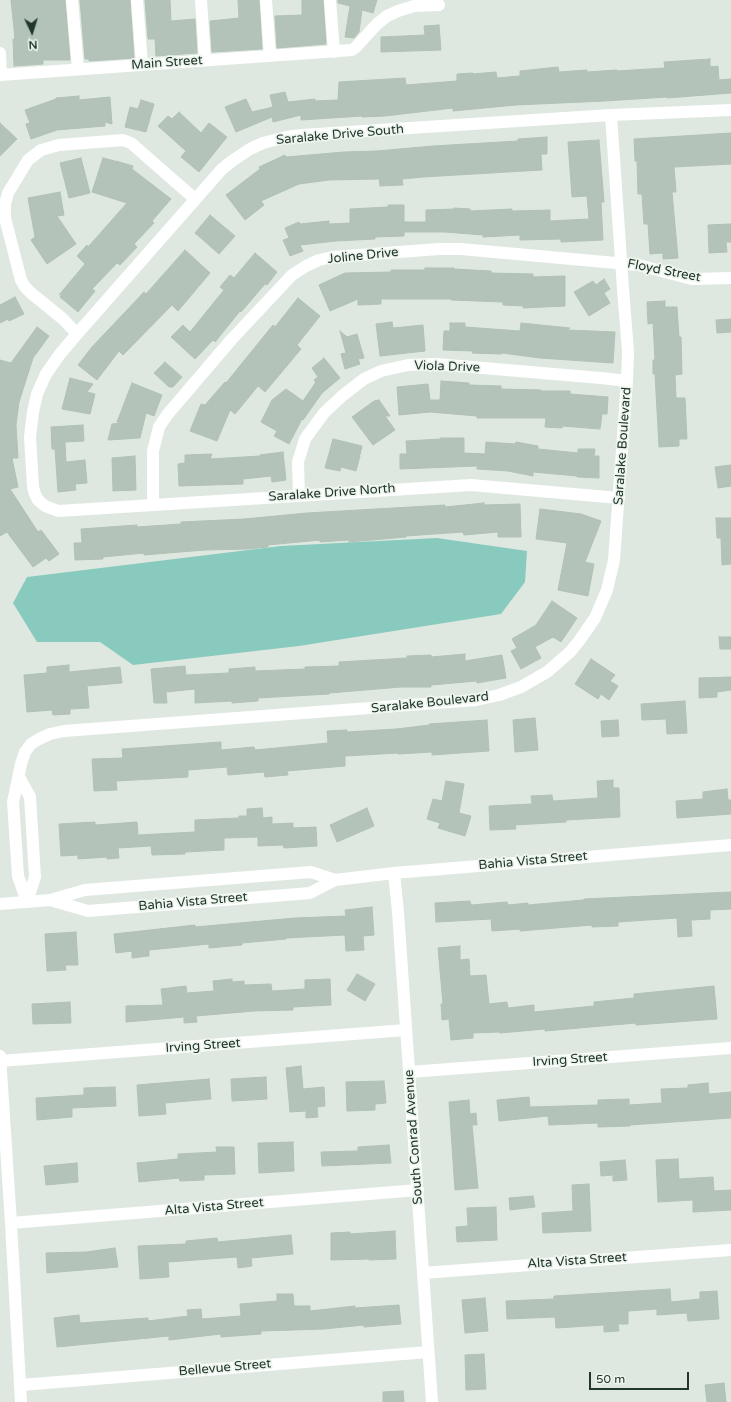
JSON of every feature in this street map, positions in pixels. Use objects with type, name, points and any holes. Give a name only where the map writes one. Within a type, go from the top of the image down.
[{"type":"street","points":[[72,0],[78,69]]},
{"type":"street","points":[[137,0],[142,65]]},
{"type":"street","points":[[201,0],[205,60]]},
{"type":"street","points":[[266,0],[270,56]]},
{"type":"street","points":[[330,0],[334,52]]},
{"type":"street","name":"Main Street","points":[[1,75],[352,50],[377,24],[387,16],[414,6],[439,5]]},
{"type":"street","points":[[0,53],[1,75]]},
{"type":"street","name":"Saralake Drive South","points":[[45,506],[38,500],[33,487],[30,437],[32,412],[46,374],[77,334],[222,169],[250,149],[263,143],[286,137],[611,116],[731,110]]},
{"type":"street","name":"Saralake Boulevard","points":[[27,902],[18,876],[13,802],[25,752],[31,744],[39,739],[50,734],[64,731],[476,700],[499,695],[521,687],[558,664],[579,641],[595,618],[607,590],[614,560],[627,381],[628,351],[622,289],[622,263],[611,116]]},
{"type":"street","points":[[77,334],[31,293],[21,280],[5,218],[5,204],[8,194],[28,160],[41,150],[59,144],[123,140],[132,143],[195,199]]},
{"type":"street","name":"Joline Drive","points":[[153,505],[153,451],[160,427],[167,415],[231,340],[292,275],[306,266],[319,260],[332,257],[439,249],[622,263]]},
{"type":"street","name":"Floyd Street","points":[[622,263],[638,265],[692,280],[731,278]]},
{"type":"street","name":"Viola Drive","points":[[299,496],[298,462],[305,439],[324,413],[342,396],[364,379],[380,371],[408,365],[436,364],[627,381]]},
{"type":"street","name":"Saralake Drive North","points":[[45,506],[58,511],[471,485],[619,498]]},
{"type":"street","points":[[19,777],[30,797],[35,877],[27,902]]},
{"type":"street","name":"Bahia Vista Street","points":[[50,900],[88,911],[310,893],[335,880],[394,873],[731,845]]},
{"type":"street","name":"Bahia Vista Street","points":[[0,904],[50,900],[85,890],[310,872],[335,880]]},
{"type":"street","name":"South Conrad Avenue","points":[[394,873],[424,1273],[432,1402]]},
{"type":"street","name":"Irving Street","points":[[0,1062],[406,1030]]},
{"type":"street","name":"Irving Street","points":[[409,1072],[731,1048]]},
{"type":"street","points":[[0,1056],[21,1402]]},
{"type":"street","name":"Alta Vista Street","points":[[11,1223],[418,1190]]},
{"type":"street","name":"Alta Vista Street","points":[[424,1273],[731,1250]]},
{"type":"street","name":"Bellevue Street","points":[[21,1385],[428,1352]]},
{"type":"water","points":[[437,538],[527,551],[525,582],[501,614],[299,646],[133,665],[100,642],[37,642],[13,603],[27,577],[281,546]]},
{"type":"building","points":[[11,0],[65,0],[70,60],[43,60],[43,64],[14,66],[13,39],[15,39]]},
{"type":"building","points":[[80,0],[130,0],[134,58],[89,61],[89,59],[85,59]]},
{"type":"building","points":[[145,0],[170,0],[171,21],[195,19],[197,53],[156,56],[155,39],[148,39]]},
{"type":"building","points":[[238,0],[259,0],[262,49],[212,52],[210,21],[239,18]]},
{"type":"building","points":[[302,0],[323,0],[326,44],[277,48],[275,16],[302,15]]},
{"type":"building","points":[[338,0],[377,0],[373,13],[362,10],[359,32],[354,38],[345,37],[350,6],[338,3]]},
{"type":"building","points":[[439,25],[441,50],[381,52],[381,37],[425,35],[424,26]]},
{"type":"building","points":[[710,59],[710,67],[718,66],[719,80],[731,79],[731,93],[667,98],[516,105],[453,111],[453,108],[385,116],[301,120],[301,115],[273,122],[272,117],[236,132],[225,107],[246,99],[252,112],[273,107],[270,95],[285,92],[288,102],[315,99],[315,101],[338,100],[339,82],[405,78],[406,85],[457,81],[457,74],[496,72],[497,78],[520,76],[520,71],[558,67],[559,72],[587,70],[587,72],[617,71],[665,68],[664,62]]},
{"type":"building","points":[[79,96],[79,100],[110,97],[112,124],[105,122],[105,126],[57,130],[31,139],[26,124],[30,123],[25,110],[56,98]]},
{"type":"building","points":[[141,100],[154,104],[146,132],[125,127],[130,107],[138,109]]},
{"type":"building","points":[[179,112],[201,133],[209,123],[227,137],[199,172],[181,157],[186,151],[158,126],[168,116],[172,119]]},
{"type":"building","points":[[0,123],[17,139],[0,156]]},
{"type":"building","points":[[731,133],[731,164],[674,167],[676,192],[672,192],[678,258],[663,259],[663,253],[650,254],[648,224],[644,224],[642,194],[638,194],[637,161],[635,161],[634,139]]},
{"type":"building","points":[[547,137],[547,154],[541,154],[542,170],[402,179],[403,185],[380,186],[379,179],[329,180],[299,184],[261,201],[264,205],[245,220],[226,195],[260,169],[259,167],[285,155],[286,157],[377,151],[518,141],[518,139]]},
{"type":"building","points":[[599,140],[604,202],[601,202],[603,240],[561,242],[561,239],[520,240],[520,235],[483,237],[483,235],[445,232],[404,232],[404,236],[375,237],[375,239],[300,245],[303,251],[290,256],[283,240],[289,238],[285,228],[299,222],[300,224],[329,221],[329,224],[350,223],[350,209],[388,207],[388,205],[404,205],[404,222],[426,222],[426,210],[454,208],[470,209],[470,211],[512,209],[512,211],[550,210],[550,221],[589,219],[587,196],[572,197],[568,142]]},
{"type":"building","points":[[81,158],[90,193],[69,198],[60,163]]},
{"type":"building","points":[[103,158],[115,161],[116,163],[116,161],[133,166],[132,169],[171,199],[152,221],[154,223],[134,244],[137,247],[120,265],[117,263],[92,289],[95,291],[78,312],[60,297],[63,293],[59,295],[85,264],[77,256],[87,245],[88,247],[127,203],[92,192]]},
{"type":"building","points":[[60,192],[64,215],[57,216],[76,244],[47,264],[31,240],[35,237],[28,198]]},
{"type":"building","points":[[210,215],[235,236],[219,254],[195,233]]},
{"type":"building","points":[[731,224],[731,242],[726,242],[727,252],[709,253],[708,225]]},
{"type":"building","points":[[185,250],[210,273],[178,311],[172,305],[123,355],[119,351],[97,380],[78,365],[92,347],[144,292],[146,294]]},
{"type":"building","points":[[255,253],[277,272],[267,285],[265,284],[241,312],[240,311],[215,342],[213,340],[195,359],[171,337],[183,325],[190,332],[224,290],[220,287],[230,275],[234,278]]},
{"type":"building","points":[[425,268],[454,268],[491,271],[491,273],[533,274],[533,277],[565,276],[565,306],[523,308],[524,306],[503,305],[503,302],[451,299],[381,299],[381,304],[358,305],[358,299],[330,311],[319,285],[345,273],[391,272],[391,270],[425,270]]},
{"type":"building","points":[[604,279],[610,289],[604,293],[610,303],[589,316],[574,292],[593,281],[596,285]]},
{"type":"building","points":[[15,297],[24,314],[9,321],[8,319],[0,323],[0,305]]},
{"type":"building","points":[[298,298],[320,316],[297,345],[301,349],[265,392],[258,386],[235,414],[230,410],[217,441],[190,431],[201,404],[205,405],[225,382],[226,383],[273,325],[275,327]]},
{"type":"building","points":[[665,301],[665,307],[677,307],[679,337],[681,337],[682,374],[675,375],[676,398],[685,398],[687,439],[679,439],[679,446],[659,447],[655,374],[653,374],[653,360],[655,360],[653,323],[648,324],[647,302]]},
{"type":"building","points":[[731,319],[731,332],[717,333],[716,320]]},
{"type":"building","points":[[392,322],[393,328],[423,325],[425,351],[380,356],[376,324]]},
{"type":"building","points":[[450,323],[465,323],[465,327],[520,331],[521,323],[570,328],[567,330],[615,332],[613,363],[540,358],[502,353],[472,353],[473,351],[443,350],[444,331],[450,331]]},
{"type":"building","points":[[37,327],[49,336],[33,358],[19,402],[16,425],[18,458],[12,458],[18,487],[10,489],[38,532],[41,530],[59,554],[49,561],[46,558],[33,567],[7,532],[0,536],[0,360],[11,363]]},
{"type":"building","points":[[340,331],[347,337],[357,334],[364,358],[358,359],[360,364],[345,369],[341,354],[346,353]]},
{"type":"building","points":[[324,358],[340,378],[322,393],[303,420],[302,419],[289,444],[274,436],[277,431],[261,422],[272,400],[286,389],[303,401],[316,382],[314,380],[318,377],[312,368]]},
{"type":"building","points":[[165,362],[182,377],[173,387],[169,387],[154,373]]},
{"type":"building","points":[[70,378],[93,384],[87,392],[95,394],[90,414],[62,409]]},
{"type":"building","points":[[441,381],[469,383],[469,385],[501,386],[501,389],[570,391],[570,394],[608,397],[607,414],[602,414],[600,429],[562,426],[562,428],[545,427],[546,418],[477,418],[477,416],[430,412],[399,415],[397,387],[428,384],[430,400],[440,400]]},
{"type":"building","points":[[132,383],[162,395],[154,416],[146,413],[140,438],[108,440],[112,424],[121,423],[117,422]]},
{"type":"building","points":[[379,400],[390,416],[385,416],[395,430],[373,445],[352,417],[374,401]]},
{"type":"building","points":[[83,425],[84,441],[65,442],[66,462],[85,460],[87,483],[75,484],[76,490],[58,492],[55,449],[52,449],[51,427]]},
{"type":"building","points":[[464,438],[464,453],[485,454],[486,442],[515,444],[516,442],[538,446],[538,449],[578,453],[578,449],[595,449],[594,456],[599,456],[599,478],[533,472],[533,476],[508,471],[477,469],[477,466],[400,469],[400,454],[407,454],[406,441]]},
{"type":"building","points":[[333,439],[362,446],[360,455],[358,456],[360,456],[356,471],[341,467],[340,471],[325,468]]},
{"type":"building","points":[[283,452],[286,480],[272,482],[271,476],[243,479],[243,484],[179,486],[178,464],[185,463],[185,455],[212,454],[210,459],[260,456]]},
{"type":"building","points":[[135,456],[136,490],[113,491],[112,458]]},
{"type":"building","points":[[731,465],[731,486],[718,488],[715,467]]},
{"type":"building","points":[[484,503],[484,505],[520,504],[521,537],[498,537],[498,532],[464,535],[463,532],[349,542],[349,540],[320,542],[320,540],[268,545],[268,547],[247,549],[205,550],[144,555],[144,553],[103,557],[103,559],[75,560],[74,543],[82,543],[81,529],[137,525],[137,527],[181,524],[181,522],[244,519],[307,513],[445,505],[445,507]]},
{"type":"building","points":[[540,509],[581,514],[601,521],[585,562],[594,564],[588,596],[558,590],[567,543],[536,539]]},
{"type":"building","points":[[716,518],[731,518],[731,564],[722,565],[721,538],[717,538]]},
{"type":"building","points":[[552,601],[577,618],[561,642],[553,637],[535,647],[541,658],[521,669],[511,651],[517,648],[512,639],[536,625]]},
{"type":"building","points":[[719,637],[731,637],[731,649],[720,649]]},
{"type":"building","points":[[465,654],[465,661],[502,655],[506,678],[477,683],[477,681],[431,685],[431,687],[401,687],[329,694],[258,698],[258,701],[232,703],[232,701],[195,703],[195,689],[166,692],[167,703],[154,703],[151,669],[185,666],[186,675],[229,673],[229,669],[255,667],[255,671],[305,669],[305,667],[339,666],[339,662],[407,658],[407,656],[431,655],[431,657]]},
{"type":"building","points":[[591,659],[615,675],[610,681],[618,686],[609,700],[601,694],[598,699],[575,684]]},
{"type":"building","points":[[69,665],[69,672],[120,667],[122,683],[87,686],[89,708],[70,709],[70,714],[53,715],[52,710],[27,712],[24,675],[47,673],[47,667]]},
{"type":"building","points":[[731,677],[731,690],[717,692],[717,697],[699,698],[699,678]]},
{"type":"building","points":[[685,701],[687,733],[667,734],[666,719],[642,720],[641,704]]},
{"type":"building","points":[[535,718],[538,750],[515,752],[513,720]]},
{"type":"building","points":[[487,720],[489,751],[432,755],[432,752],[345,756],[345,766],[287,771],[288,775],[265,777],[264,772],[228,775],[227,767],[188,770],[188,777],[116,781],[117,790],[94,791],[92,759],[123,758],[122,749],[221,742],[221,750],[254,747],[255,750],[328,743],[327,731],[347,730],[347,732],[396,729],[430,725],[429,724]]},
{"type":"building","points":[[618,720],[619,736],[602,737],[601,721]]},
{"type":"building","points":[[613,780],[613,788],[619,788],[620,817],[515,825],[516,829],[490,830],[489,806],[532,804],[531,796],[552,795],[553,801],[598,798],[597,781]]},
{"type":"building","points":[[446,781],[464,784],[459,813],[471,816],[465,836],[438,828],[440,823],[427,819],[433,799],[442,801]]},
{"type":"building","points":[[727,789],[728,800],[731,800],[731,814],[677,818],[676,801],[703,799],[703,792]]},
{"type":"building","points":[[262,808],[263,818],[272,817],[272,824],[293,823],[293,828],[316,827],[317,846],[284,848],[283,845],[258,846],[258,837],[224,838],[224,850],[185,852],[185,854],[152,855],[151,846],[118,848],[119,858],[107,859],[107,857],[78,859],[78,855],[61,856],[59,824],[95,822],[95,825],[137,822],[138,835],[195,832],[195,820],[239,818],[239,816],[247,816],[247,809]]},
{"type":"building","points":[[367,808],[374,826],[337,842],[330,825]]},
{"type":"building","points":[[731,892],[731,909],[710,910],[710,919],[691,920],[692,936],[678,937],[677,918],[618,922],[618,926],[592,927],[592,925],[520,931],[520,929],[492,931],[491,919],[436,922],[435,903],[470,901],[471,905],[507,902],[508,905],[528,903],[528,905],[584,899]]},
{"type":"building","points":[[372,907],[374,935],[363,936],[364,950],[346,951],[345,935],[286,938],[242,943],[242,945],[209,948],[209,944],[149,950],[149,956],[132,958],[132,951],[116,953],[114,934],[195,925],[195,927],[295,918],[346,916],[345,910]]},
{"type":"building","points":[[76,932],[78,965],[65,965],[66,970],[47,971],[45,934]]},
{"type":"building","points":[[460,946],[460,960],[469,959],[470,976],[486,975],[489,1004],[507,1002],[508,1008],[534,1005],[534,1012],[594,1006],[594,1002],[634,998],[634,994],[714,986],[717,1019],[636,1025],[636,1023],[545,1031],[545,1029],[500,1033],[473,1033],[473,1038],[451,1040],[449,1019],[442,1020],[441,1004],[443,1004],[438,948]]},
{"type":"building","points":[[357,974],[375,984],[365,1001],[347,990]]},
{"type":"building","points":[[232,979],[232,982],[244,981],[244,985],[271,984],[272,991],[305,989],[305,980],[330,979],[331,1005],[293,1007],[293,1010],[254,1011],[196,1016],[197,1022],[184,1023],[184,1017],[126,1022],[126,1006],[163,1005],[161,989],[186,986],[187,993],[214,991],[213,981]]},
{"type":"building","points":[[70,1002],[71,1023],[33,1024],[32,1004]]},
{"type":"building","points":[[301,1066],[303,1089],[324,1087],[325,1106],[317,1107],[318,1117],[306,1118],[306,1111],[290,1112],[286,1068]]},
{"type":"building","points":[[266,1077],[267,1099],[232,1101],[231,1079]]},
{"type":"building","points":[[209,1079],[211,1099],[165,1103],[166,1114],[139,1116],[137,1085]]},
{"type":"building","points":[[384,1081],[386,1103],[375,1104],[375,1110],[347,1111],[346,1082]]},
{"type":"building","points":[[708,1083],[709,1094],[731,1092],[731,1118],[598,1127],[598,1123],[549,1125],[548,1116],[499,1121],[497,1100],[529,1097],[530,1107],[598,1105],[598,1100],[629,1099],[629,1105],[662,1103],[661,1089],[688,1088],[688,1085]]},
{"type":"building","points":[[115,1087],[116,1106],[72,1108],[72,1117],[37,1120],[36,1098],[84,1095],[84,1088]]},
{"type":"building","points":[[469,1100],[470,1114],[476,1113],[477,1125],[472,1125],[478,1188],[455,1190],[449,1102]]},
{"type":"building","points":[[293,1142],[294,1171],[259,1173],[258,1143]]},
{"type":"building","points":[[389,1145],[391,1163],[322,1166],[321,1152],[358,1151],[358,1147]]},
{"type":"building","points":[[216,1147],[234,1147],[235,1174],[204,1175],[204,1180],[180,1181],[179,1178],[139,1182],[137,1163],[178,1159],[178,1154],[217,1152]]},
{"type":"building","points":[[678,1159],[679,1179],[713,1177],[714,1191],[731,1190],[731,1210],[693,1212],[693,1200],[658,1202],[656,1160]]},
{"type":"building","points":[[625,1160],[627,1180],[613,1181],[613,1175],[601,1176],[600,1162]]},
{"type":"building","points":[[77,1163],[78,1182],[46,1185],[44,1166]]},
{"type":"building","points":[[589,1184],[591,1231],[543,1233],[542,1213],[573,1211],[572,1185]]},
{"type":"building","points":[[533,1196],[535,1207],[510,1210],[509,1198]]},
{"type":"building","points":[[496,1207],[497,1240],[457,1242],[456,1227],[468,1226],[467,1208]]},
{"type":"building","points":[[395,1231],[396,1259],[331,1260],[331,1233],[350,1232],[350,1234]]},
{"type":"building","points":[[291,1235],[293,1254],[251,1258],[252,1266],[238,1268],[237,1257],[168,1262],[169,1277],[140,1279],[138,1246],[186,1244],[186,1241],[217,1238],[218,1242]]},
{"type":"building","points":[[115,1248],[118,1267],[47,1273],[46,1253],[86,1252]]},
{"type":"building","points":[[670,1289],[671,1302],[700,1299],[700,1292],[717,1291],[719,1319],[688,1321],[687,1313],[657,1315],[657,1309],[628,1311],[628,1324],[618,1324],[619,1331],[604,1332],[604,1325],[556,1328],[555,1317],[507,1319],[506,1301],[554,1299],[554,1296]]},
{"type":"building","points":[[277,1294],[293,1294],[294,1306],[310,1306],[310,1311],[355,1306],[355,1308],[399,1305],[401,1324],[261,1331],[261,1334],[221,1337],[221,1334],[169,1340],[169,1336],[57,1347],[54,1318],[79,1315],[80,1323],[148,1318],[148,1321],[188,1316],[187,1310],[201,1309],[202,1319],[241,1316],[240,1304],[277,1301]]},
{"type":"building","points":[[485,1298],[488,1331],[465,1333],[462,1300]]},
{"type":"building","points":[[484,1354],[486,1389],[466,1390],[465,1355]]},
{"type":"building","points":[[724,1383],[726,1402],[707,1402],[705,1385]]},
{"type":"building","points":[[403,1391],[404,1402],[383,1402],[383,1392]]}]
